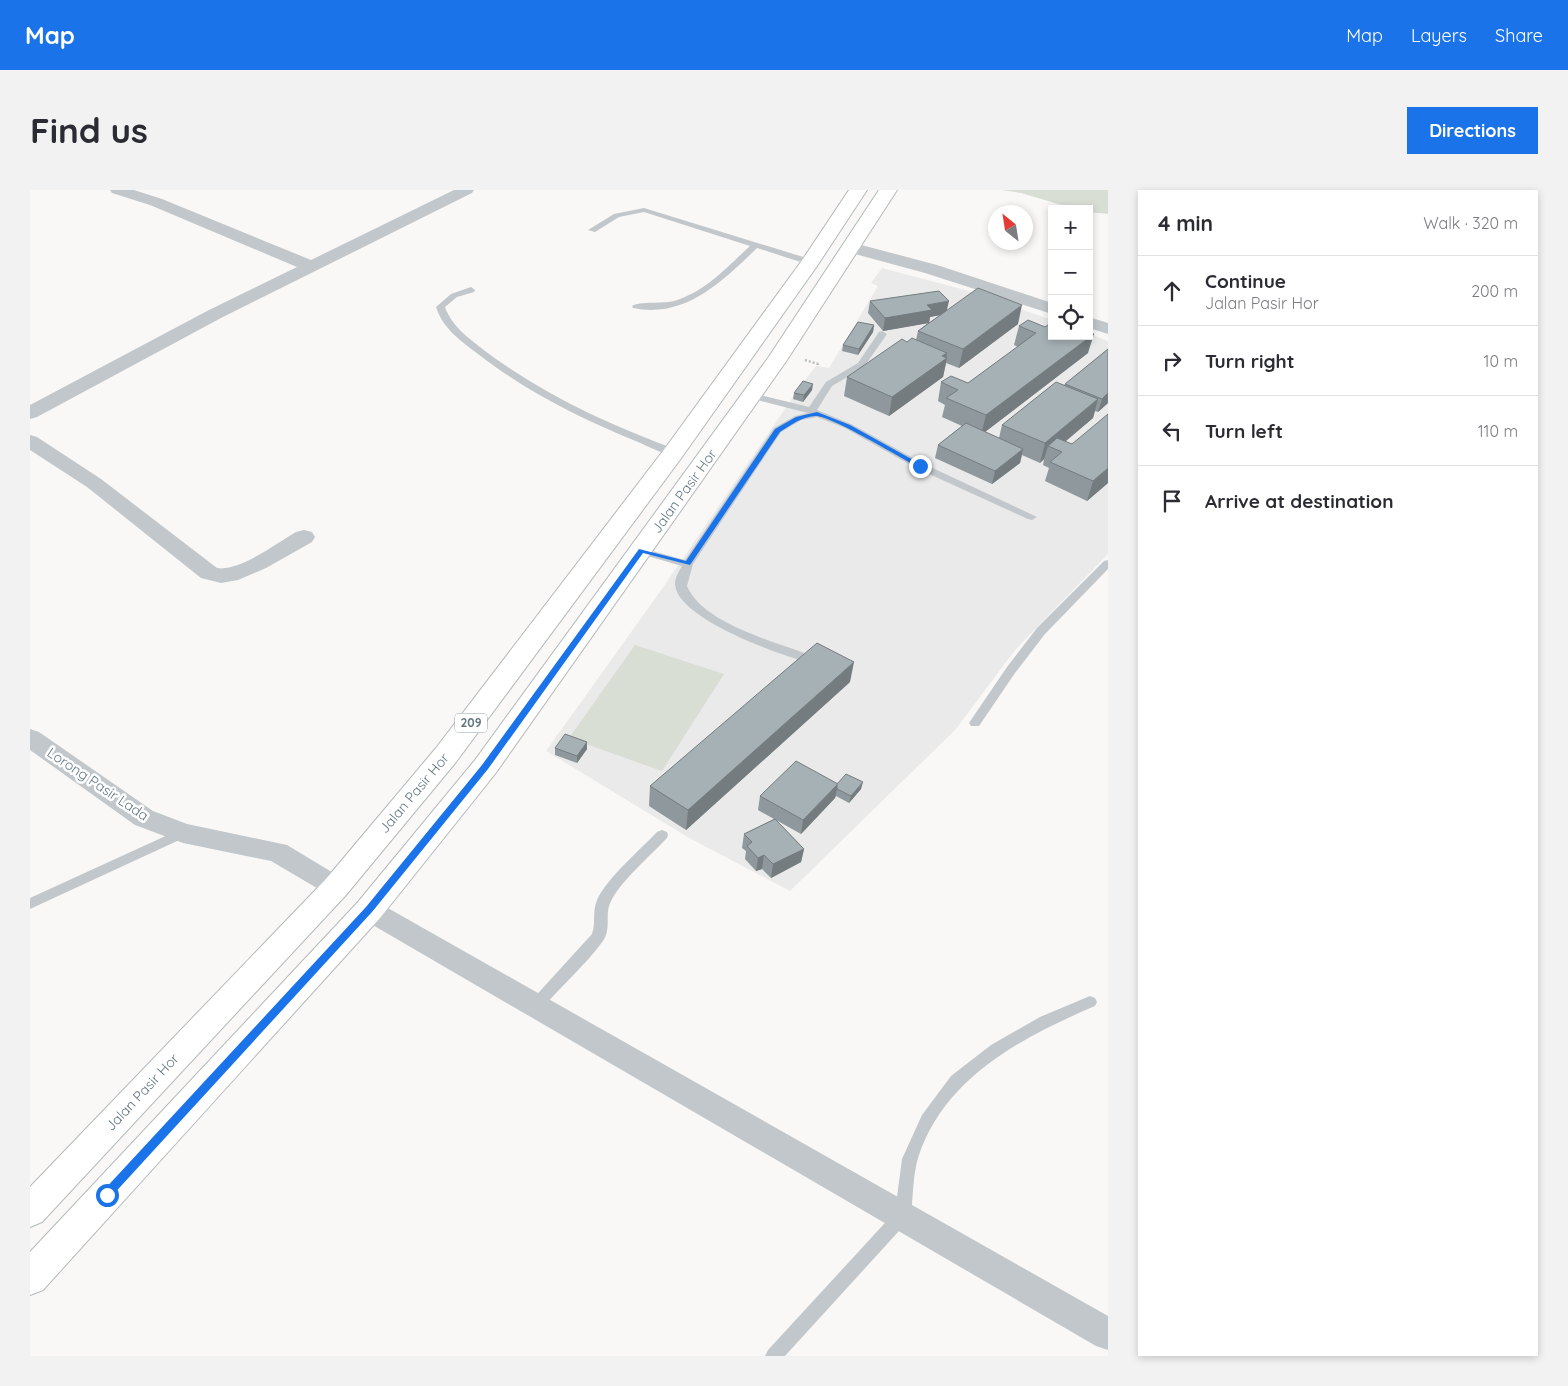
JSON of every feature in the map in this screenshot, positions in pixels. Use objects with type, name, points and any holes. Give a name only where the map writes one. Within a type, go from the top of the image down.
[{"type":"main road","name":"Jalan Pasir Hor","points":[[30,1211],[336,887],[446,755],[674,452],[810,262],[858,190]]},
{"type":"main road","name":"Jalan Pasir Hor","points":[[30,1278],[369,910],[485,767],[752,396],[888,190]]},
{"type":"street","points":[[118,190],[156,202],[310,266]]},
{"type":"street","points":[[30,413],[215,314],[466,190]]},
{"type":"street","points":[[850,248],[931,269],[1048,308]]},
{"type":"street","points":[[1093,323],[1108,329]]},
{"type":"street","points":[[30,441],[94,483],[206,572],[216,576],[228,576],[242,570],[304,537]]},
{"type":"street","name":"Lorong Pasir Lada","points":[[30,738],[144,818],[183,833],[278,852],[336,887]]},
{"type":"street","points":[[369,910],[1108,1334]]},
{"type":"lane","points":[[592,230],[613,216],[624,212],[644,210],[810,262]]},
{"type":"lane","points":[[636,306],[666,307],[683,303],[696,297],[756,246]]},
{"type":"lane","points":[[471,290],[455,294],[440,307],[449,326],[476,348],[515,378],[571,410],[617,432],[674,452]]},
{"type":"lane","points":[[800,656],[704,615],[684,595],[681,584],[688,564],[778,430],[798,418],[814,412],[829,384],[838,376],[860,365],[882,334]]},
{"type":"lane","points":[[752,396],[814,412],[848,426],[920,466],[1032,517]]},
{"type":"lane","points":[[641,550],[688,564]]},
{"type":"lane","points":[[975,723],[1011,670],[1041,631],[1108,563]]},
{"type":"lane","points":[[30,904],[183,833]]},
{"type":"lane","points":[[536,1005],[598,937],[602,924],[600,914],[604,900],[613,887],[662,835]]},
{"type":"lane","points":[[774,1356],[903,1215],[910,1159],[927,1120],[956,1081],[996,1049],[1045,1020],[1090,1002]]},
{"type":"shaded area","points":[[1002,190],[1108,190],[1108,214],[1093,212],[1093,205],[1062,205],[1021,193]]},
{"type":"shaded area","points":[[882,268],[965,290],[1048,319],[1048,340],[1093,340],[1093,335],[1108,341],[1108,554],[1015,650],[956,729],[790,891],[691,839],[546,751],[664,586],[802,384],[816,366],[829,368],[878,286],[871,283]]},
{"type":"shaded area","points":[[635,645],[724,674],[662,771],[569,738]]},
{"type":"building","points":[[978,288],[1022,305],[963,349],[918,331]]},
{"type":"building","points":[[939,291],[949,301],[927,305],[932,310],[885,318],[870,301]]},
{"type":"building","points":[[1028,320],[1045,327],[1048,325],[1048,340],[1086,340],[986,415],[946,398],[958,390],[941,382],[951,376],[968,383],[1036,333],[1019,326]]},
{"type":"building","points":[[858,322],[874,325],[859,349],[843,345]]},
{"type":"building","points":[[912,338],[947,353],[942,356],[947,358],[892,397],[847,377],[902,339],[907,342]]},
{"type":"building","points":[[1108,349],[1108,393],[1102,399],[1065,384]]},
{"type":"building","points":[[803,381],[813,384],[804,395],[794,393]]},
{"type":"building","points":[[1056,382],[1098,399],[1045,443],[1002,425]]},
{"type":"building","points":[[1108,414],[1108,468],[1093,481],[1050,462],[1062,452],[1048,446],[1057,438],[1072,444]]},
{"type":"building","points":[[966,423],[1023,449],[995,471],[938,445]]},
{"type":"building","points":[[817,643],[854,662],[688,810],[650,786]]},
{"type":"building","points":[[565,734],[587,742],[577,756],[555,748]]},
{"type":"building","points":[[796,761],[838,784],[803,820],[760,796]]},
{"type":"building","points":[[846,774],[863,782],[851,796],[837,789],[837,784]]},
{"type":"building","points":[[775,819],[804,849],[773,864],[764,855],[758,858],[747,846],[752,842],[744,834]]},
{"type":"route","points":[[107,1195],[369,910],[485,767],[641,550],[688,564],[778,430],[788,422],[798,418],[817,414],[848,426],[920,466]]}]
